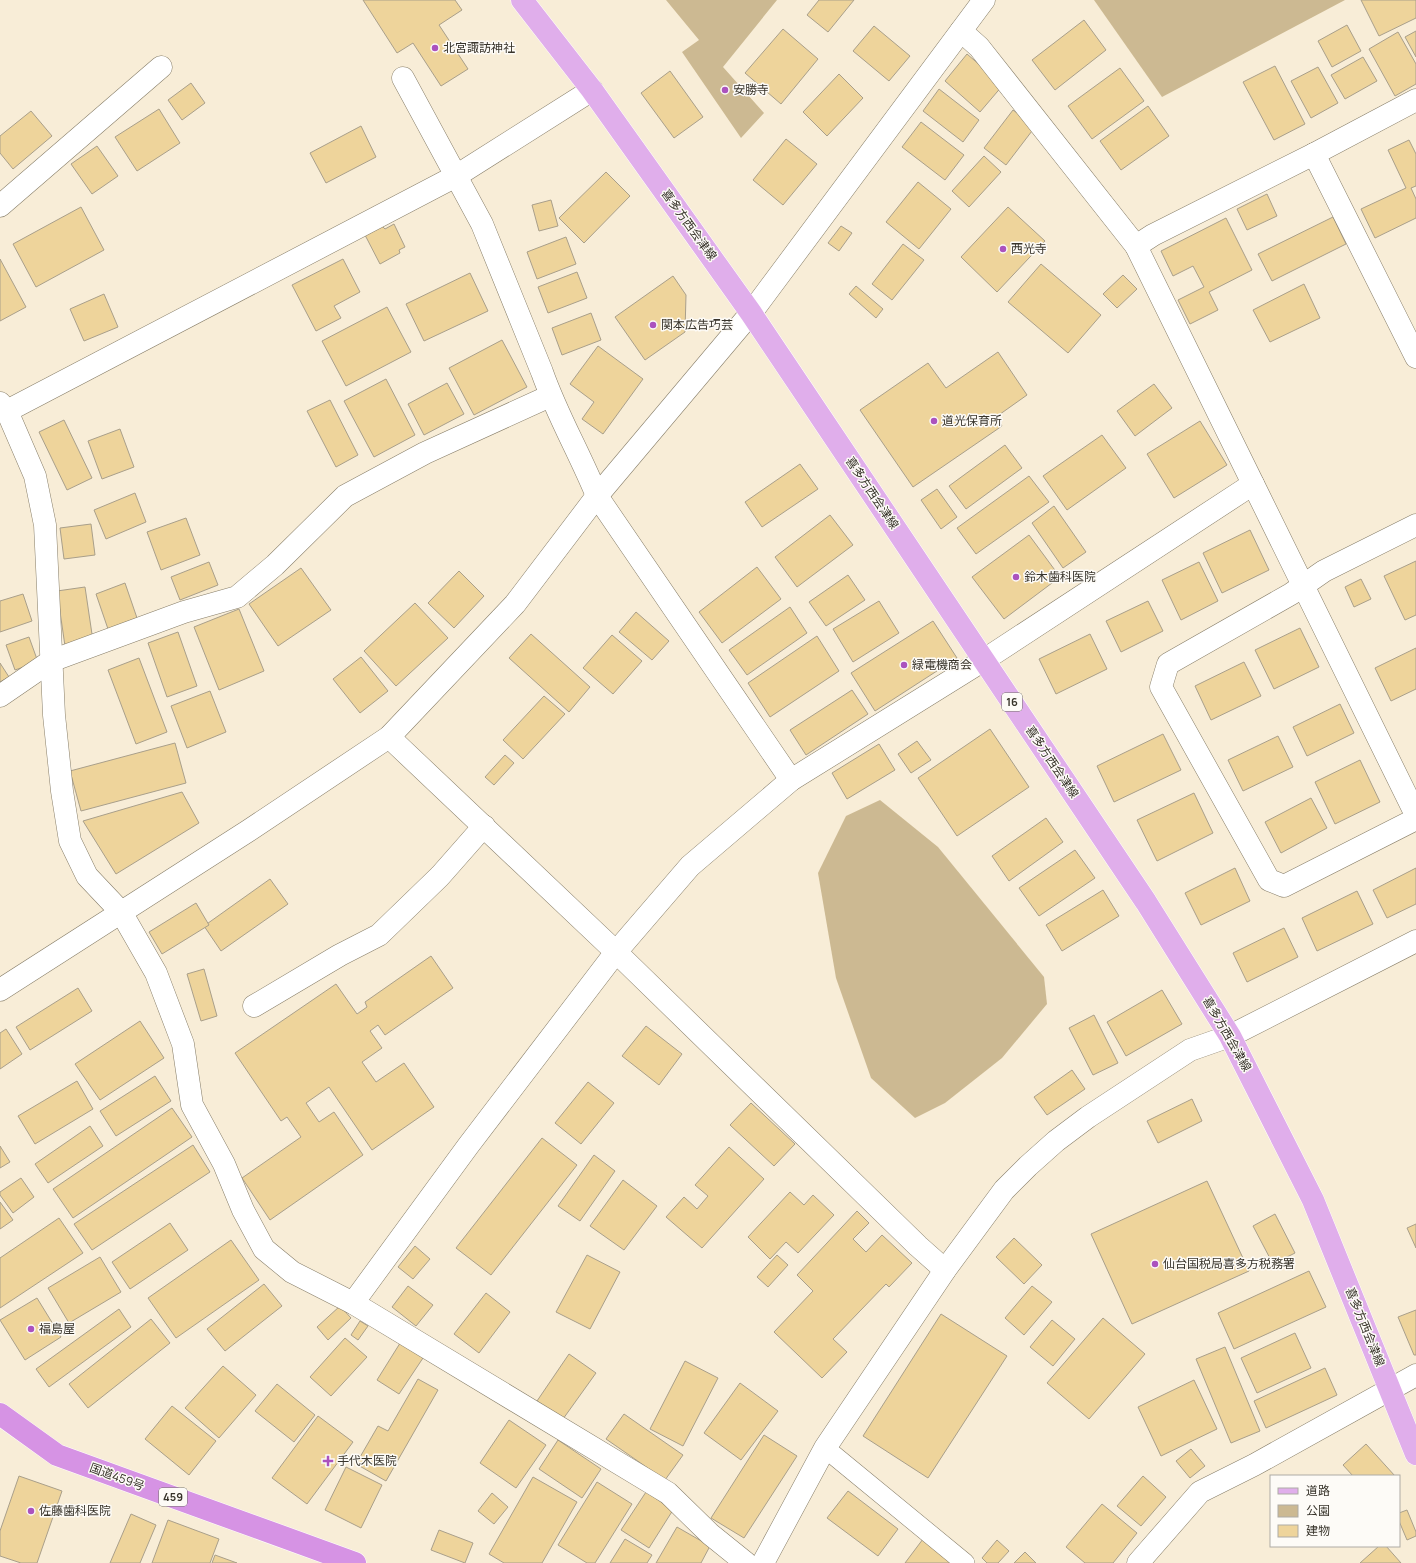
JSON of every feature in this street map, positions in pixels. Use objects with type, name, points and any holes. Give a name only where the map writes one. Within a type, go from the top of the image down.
[{"type":"highway","name":"国道459号","points":[[0,1414],[57,1455],[355,1563]]},
{"type":"main road","name":"喜多方西会津線","points":[[522,0],[592,90],[751,313],[1146,902],[1230,1036],[1313,1200],[1416,1454]]},
{"type":"street","points":[[0,990],[248,832],[389,736],[516,604],[597,496],[751,313],[984,0]]},
{"type":"street","points":[[961,30],[979,47],[1136,246],[1416,815]]},
{"type":"street","points":[[0,206],[161,67]]},
{"type":"street","points":[[403,78],[482,224],[542,372],[550,396],[597,496],[791,780]]},
{"type":"street","points":[[592,90],[456,176],[4,407],[35,476],[45,525],[54,715],[62,792],[70,841],[86,876],[121,912],[156,973],[183,1044],[192,1105],[224,1164],[243,1210],[264,1249],[292,1272],[353,1303],[668,1493],[710,1534],[746,1563]]},
{"type":"street","points":[[1136,246],[1153,234],[1314,154],[1416,100]]},
{"type":"street","points":[[1314,154],[1416,357]]},
{"type":"street","points":[[0,696],[52,661],[177,615],[237,596],[275,565],[345,496],[425,453],[550,396]]},
{"type":"street","points":[[353,1303],[473,1140],[616,952],[690,866],[791,780],[984,660],[1253,484]]},
{"type":"street","points":[[1416,525],[1324,571],[1304,585],[1168,664],[1161,687],[1269,880],[1284,886],[1416,819]]},
{"type":"street","points":[[389,736],[616,952],[906,1235],[945,1270]]},
{"type":"street","points":[[254,1006],[340,955],[379,935],[440,876],[484,826]]},
{"type":"street","points":[[763,1563],[825,1448],[945,1270],[1004,1190],[1056,1141],[1190,1050],[1230,1036],[1416,941]]},
{"type":"street","points":[[1138,1563],[1200,1492],[1254,1465],[1416,1375]]},
{"type":"lane","points":[[825,1448],[965,1563]]},
{"type":"green space","name":"安勝寺","points":[[666,0],[777,0],[723,67],[764,113],[741,138],[682,52],[699,40]]},
{"type":"green space","points":[[1094,0],[1345,0],[1162,97]]},
{"type":"green space","points":[[880,800],[938,847],[1044,977],[1047,1004],[1002,1058],[945,1103],[915,1118],[871,1078],[836,978],[818,873],[846,816]]},
{"type":"building","name":"北宮諏訪神社","points":[[363,0],[455,0],[462,10],[439,25],[468,69],[441,86],[413,43],[397,53]]},
{"type":"building","points":[[819,0],[854,0],[828,32],[807,15]]},
{"type":"building","points":[[1361,0],[1416,0],[1416,18],[1379,36]]},
{"type":"building","points":[[1084,20],[1106,50],[1055,90],[1032,60]]},
{"type":"building","points":[[1347,25],[1361,51],[1332,67],[1318,41]]},
{"type":"building","points":[[874,26],[910,56],[889,81],[853,51]]},
{"type":"building","points":[[783,29],[818,59],[781,104],[745,73]]},
{"type":"building","points":[[1416,31],[1416,57],[1405,37]]},
{"type":"building","points":[[1398,32],[1416,64],[1416,84],[1395,96],[1369,49]]},
{"type":"building","points":[[967,54],[1003,85],[980,112],[945,81]]},
{"type":"building","points":[[1363,57],[1377,81],[1345,99],[1331,75]]},
{"type":"building","points":[[1275,66],[1305,124],[1274,140],[1243,82]]},
{"type":"building","points":[[1318,67],[1338,103],[1311,118],[1291,81]]},
{"type":"building","points":[[1120,68],[1144,101],[1092,139],[1068,106]]},
{"type":"building","points":[[670,71],[703,117],[674,138],[641,93]]},
{"type":"building","points":[[839,74],[863,98],[827,136],[803,112]]},
{"type":"building","points":[[191,83],[205,103],[182,120],[168,100]]},
{"type":"building","points":[[939,89],[979,120],[963,142],[923,111]]},
{"type":"building","points":[[1148,106],[1169,136],[1121,170],[1100,141]]},
{"type":"building","points":[[159,109],[180,143],[137,171],[115,137]]},
{"type":"building","points":[[1013,110],[1035,127],[1006,165],[984,148]]},
{"type":"building","points":[[31,111],[52,136],[13,169],[0,153],[0,136]]},
{"type":"building","points":[[921,122],[964,155],[945,180],[902,147]]},
{"type":"building","points":[[361,126],[376,157],[326,183],[310,153]]},
{"type":"building","points":[[786,139],[817,164],[783,205],[753,180]]},
{"type":"building","points":[[1409,140],[1416,154],[1416,186],[1411,188],[1416,199],[1416,218],[1375,238],[1361,209],[1406,188],[1388,150]]},
{"type":"building","points":[[97,146],[118,176],[92,194],[71,164]]},
{"type":"building","points":[[984,156],[1001,172],[969,207],[952,191]]},
{"type":"building","points":[[606,172],[630,196],[584,243],[559,218]]},
{"type":"building","points":[[918,182],[951,209],[919,249],[886,222]]},
{"type":"building","points":[[1267,194],[1277,216],[1247,230],[1237,209]]},
{"type":"building","points":[[551,200],[558,226],[539,231],[532,205]]},
{"type":"building","points":[[81,207],[104,250],[36,287],[13,244]]},
{"type":"building","name":"西光寺","points":[[1008,207],[1045,241],[997,292],[961,257]]},
{"type":"building","points":[[1333,217],[1346,244],[1272,281],[1258,254]]},
{"type":"building","points":[[1226,218],[1252,270],[1209,292],[1218,310],[1190,324],[1178,300],[1204,287],[1193,266],[1173,276],[1161,251]]},
{"type":"building","points":[[394,224],[405,247],[399,250],[400,253],[380,264],[365,235],[382,226],[385,229]]},
{"type":"building","points":[[841,226],[852,233],[839,251],[828,243]]},
{"type":"building","points":[[566,237],[576,264],[537,279],[527,252]]},
{"type":"building","points":[[903,244],[924,260],[892,300],[872,284]]},
{"type":"building","points":[[0,259],[26,307],[0,321]]},
{"type":"building","points":[[343,259],[360,292],[334,306],[341,318],[316,331],[292,285]]},
{"type":"building","points":[[1041,264],[1101,315],[1068,353],[1008,302]]},
{"type":"building","points":[[577,272],[587,298],[548,313],[538,287]]},
{"type":"building","points":[[470,273],[488,311],[424,341],[406,304]]},
{"type":"building","points":[[1123,275],[1137,289],[1117,308],[1103,294]]},
{"type":"building","name":"関本広告巧芸","points":[[673,276],[686,295],[685,332],[645,360],[615,317]]},
{"type":"building","points":[[1304,284],[1320,318],[1270,342],[1253,310]]},
{"type":"building","points":[[856,286],[883,309],[876,318],[849,294]]},
{"type":"building","points":[[104,294],[118,327],[84,341],[70,309]]},
{"type":"building","points":[[387,307],[411,352],[346,386],[322,341]]},
{"type":"building","points":[[591,313],[601,340],[562,355],[552,328]]},
{"type":"building","points":[[502,340],[527,387],[474,415],[449,368]]},
{"type":"building","points":[[598,346],[643,379],[603,434],[582,419],[594,402],[570,384]]},
{"type":"building","name":"道光保育所","points":[[998,352],[1027,395],[996,417],[1002,426],[913,487],[860,410],[928,363],[946,388]]},
{"type":"building","points":[[386,379],[415,435],[374,457],[344,401]]},
{"type":"building","points":[[447,383],[464,414],[424,435],[408,404]]},
{"type":"building","points":[[1154,384],[1172,408],[1135,436],[1117,411]]},
{"type":"building","points":[[330,400],[358,455],[336,467],[307,411]]},
{"type":"building","points":[[64,420],[92,478],[67,490],[39,432]]},
{"type":"building","points":[[1200,421],[1227,465],[1174,498],[1147,454]]},
{"type":"building","points":[[120,429],[134,467],[102,479],[88,441]]},
{"type":"building","points":[[1102,435],[1126,468],[1067,510],[1043,476]]},
{"type":"building","points":[[1005,445],[1022,468],[966,509],[949,486]]},
{"type":"building","points":[[800,464],[818,489],[762,527],[745,502]]},
{"type":"building","points":[[1029,476],[1049,502],[976,554],[957,528]]},
{"type":"building","points":[[937,489],[957,517],[941,529],[921,500]]},
{"type":"building","points":[[135,493],[146,522],[106,539],[94,510]]},
{"type":"building","points":[[1054,506],[1086,552],[1063,568],[1032,523]]},
{"type":"building","points":[[830,515],[853,545],[797,587],[775,557]]},
{"type":"building","points":[[186,518],[200,555],[161,570],[147,532]]},
{"type":"building","points":[[91,524],[95,555],[64,559],[60,528]]},
{"type":"building","points":[[1250,530],[1269,570],[1222,593],[1203,553]]},
{"type":"building","name":"鈴木歯科医院","points":[[1029,535],[1060,577],[1004,619],[972,577]]},
{"type":"building","points":[[1416,561],[1416,615],[1405,620],[1384,576]]},
{"type":"building","points":[[209,562],[218,585],[180,600],[171,577]]},
{"type":"building","points":[[1199,562],[1218,601],[1181,620],[1162,580]]},
{"type":"building","points":[[757,567],[781,599],[722,643],[699,612]]},
{"type":"building","points":[[301,568],[331,610],[278,646],[249,604]]},
{"type":"building","points":[[459,571],[484,596],[454,628],[428,603]]},
{"type":"building","points":[[848,575],[865,600],[826,626],[809,602]]},
{"type":"building","points":[[1361,579],[1371,599],[1354,607],[1345,587]]},
{"type":"building","points":[[125,583],[137,618],[108,629],[96,594]]},
{"type":"building","points":[[85,587],[93,641],[65,646],[57,591]]},
{"type":"building","points":[[23,594],[32,621],[0,632],[0,601]]},
{"type":"building","points":[[879,601],[899,633],[853,662],[833,629]]},
{"type":"building","points":[[1148,601],[1163,631],[1121,652],[1106,621]]},
{"type":"building","points":[[415,603],[448,638],[396,686],[364,651]]},
{"type":"building","points":[[790,607],[807,633],[747,675],[729,650]]},
{"type":"building","points":[[239,609],[264,671],[219,690],[194,627]]},
{"type":"building","points":[[636,612],[669,641],[652,660],[619,632]]},
{"type":"building","name":"緑電機商会","points":[[933,621],[957,658],[875,711],[851,673]]},
{"type":"building","points":[[1300,628],[1319,667],[1274,689],[1255,650]]},
{"type":"building","points":[[178,632],[197,686],[167,697],[148,643]]},
{"type":"building","points":[[531,634],[590,687],[569,712],[509,658]]},
{"type":"building","points":[[1090,634],[1107,669],[1056,694],[1039,659]]},
{"type":"building","points":[[612,635],[642,661],[613,694],[583,668]]},
{"type":"building","points":[[817,636],[839,671],[770,717],[748,683]]},
{"type":"building","points":[[29,637],[38,662],[15,670],[6,645]]},
{"type":"building","points":[[1416,648],[1416,689],[1391,701],[1375,668]]},
{"type":"building","points":[[361,657],[388,691],[360,713],[333,679]]},
{"type":"building","points":[[139,658],[167,732],[136,744],[108,670]]},
{"type":"building","points":[[1244,662],[1261,696],[1211,720],[1195,686]]},
{"type":"building","points":[[0,663],[9,677],[0,682]]},
{"type":"building","points":[[852,690],[868,714],[806,755],[790,730]]},
{"type":"building","points":[[210,691],[226,732],[187,748],[171,706]]},
{"type":"building","points":[[544,696],[565,714],[523,759],[503,740]]},
{"type":"building","points":[[1340,704],[1354,733],[1307,756],[1293,727]]},
{"type":"building","points":[[990,729],[1029,787],[957,836],[918,778]]},
{"type":"building","points":[[1163,734],[1181,770],[1114,802],[1097,766]]},
{"type":"building","points":[[1278,736],[1293,767],[1243,791],[1228,760]]},
{"type":"building","points":[[917,741],[931,760],[911,773],[898,754]]},
{"type":"building","points":[[175,743],[186,783],[81,811],[70,771]]},
{"type":"building","points":[[879,744],[895,770],[847,799],[832,773]]},
{"type":"building","points":[[505,755],[514,763],[494,785],[485,777]]},
{"type":"building","points":[[1360,760],[1380,802],[1335,824],[1315,782]]},
{"type":"building","points":[[182,792],[199,823],[116,874],[83,821]]},
{"type":"building","points":[[1194,793],[1213,833],[1157,861],[1137,820]]},
{"type":"building","points":[[1311,798],[1327,828],[1281,853],[1265,822]]},
{"type":"building","points":[[1046,818],[1063,842],[1009,881],[992,856]]},
{"type":"building","points":[[1075,850],[1095,878],[1039,916],[1019,888]]},
{"type":"building","points":[[1235,868],[1250,901],[1201,925],[1185,893]]},
{"type":"building","points":[[1416,868],[1416,904],[1387,918],[1373,890]]},
{"type":"building","points":[[270,879],[288,904],[221,951],[204,926]]},
{"type":"building","points":[[1103,890],[1119,916],[1062,951],[1046,925]]},
{"type":"building","points":[[1357,891],[1373,924],[1317,951],[1302,918]]},
{"type":"building","points":[[196,903],[209,925],[162,954],[149,932]]},
{"type":"building","points":[[1284,928],[1298,957],[1247,982],[1233,953]]},
{"type":"building","points":[[431,956],[453,988],[385,1035],[378,1025],[370,1031],[382,1048],[362,1062],[376,1082],[404,1063],[434,1107],[372,1150],[329,1087],[306,1103],[319,1122],[334,1112],[363,1155],[270,1220],[242,1178],[301,1137],[287,1117],[281,1121],[235,1053],[336,984],[357,1014],[367,1007],[365,1002]]},
{"type":"building","points":[[204,969],[217,1016],[201,1021],[187,974]]},
{"type":"building","points":[[78,988],[92,1011],[30,1050],[16,1027]]},
{"type":"building","points":[[1162,990],[1182,1024],[1126,1056],[1107,1022]]},
{"type":"building","points":[[1094,1015],[1118,1063],[1093,1075],[1069,1028]]},
{"type":"building","points":[[140,1021],[164,1058],[100,1100],[75,1064]]},
{"type":"building","points":[[646,1026],[682,1054],[659,1085],[622,1056]]},
{"type":"building","points":[[6,1029],[22,1054],[0,1069],[0,1033]]},
{"type":"building","points":[[1072,1070],[1085,1089],[1047,1115],[1034,1097]]},
{"type":"building","points":[[155,1076],[171,1101],[116,1136],[100,1111]]},
{"type":"building","points":[[77,1081],[93,1109],[35,1144],[18,1116]]},
{"type":"building","points":[[588,1082],[614,1103],[581,1144],[555,1123]]},
{"type":"building","points":[[1192,1099],[1202,1121],[1158,1143],[1147,1121]]},
{"type":"building","points":[[751,1103],[795,1144],[774,1166],[730,1125]]},
{"type":"building","points":[[172,1108],[192,1137],[73,1218],[53,1189]]},
{"type":"building","points":[[90,1126],[103,1146],[48,1183],[35,1164]]},
{"type":"building","points":[[542,1138],[577,1165],[491,1275],[456,1248]]},
{"type":"building","points":[[193,1145],[210,1172],[92,1250],[74,1224]]},
{"type":"building","points":[[0,1146],[10,1162],[0,1168]]},
{"type":"building","points":[[729,1147],[764,1179],[702,1248],[666,1217],[684,1197],[697,1209],[708,1196],[695,1185]]},
{"type":"building","points":[[594,1155],[615,1171],[580,1221],[558,1206]]},
{"type":"building","points":[[21,1178],[34,1197],[13,1213],[0,1195],[0,1192]]},
{"type":"building","points":[[623,1180],[657,1206],[624,1250],[590,1226]]},
{"type":"building","points":[[1207,1181],[1249,1271],[1132,1324],[1091,1234]]},
{"type":"building","points":[[790,1192],[804,1205],[813,1195],[834,1215],[798,1253],[786,1242],[770,1259],[748,1237]]},
{"type":"building","points":[[0,1202],[13,1220],[0,1229]]},
{"type":"building","points":[[857,1211],[869,1223],[853,1239],[866,1252],[882,1235],[912,1263],[889,1287],[886,1284],[833,1339],[847,1352],[822,1378],[774,1332],[813,1291],[797,1275]]},
{"type":"building","points":[[1275,1214],[1295,1253],[1273,1264],[1253,1226]]},
{"type":"building","points":[[59,1218],[83,1253],[0,1308],[0,1258]]},
{"type":"building","points":[[170,1223],[188,1250],[130,1289],[112,1262]]},
{"type":"building","points":[[1416,1224],[1416,1248],[1407,1228]]},
{"type":"building","points":[[1014,1238],[1042,1265],[1024,1284],[996,1257]]},
{"type":"building","points":[[231,1240],[259,1280],[176,1338],[148,1298]]},
{"type":"building","points":[[415,1246],[430,1259],[413,1279],[398,1267]]},
{"type":"building","points":[[587,1255],[620,1272],[590,1329],[556,1312]]},
{"type":"building","points":[[777,1255],[788,1265],[768,1287],[757,1277]]},
{"type":"building","points":[[100,1257],[121,1292],[69,1323],[48,1288]]},
{"type":"building","points":[[1309,1271],[1326,1307],[1234,1349],[1218,1313]]},
{"type":"building","points":[[264,1284],[282,1306],[225,1351],[207,1329]]},
{"type":"building","points":[[408,1286],[433,1305],[416,1326],[392,1307]]},
{"type":"building","points":[[1032,1286],[1052,1302],[1024,1335],[1005,1318]]},
{"type":"building","points":[[486,1293],[510,1312],[479,1353],[454,1334]]},
{"type":"building","name":"福島屋","points":[[37,1298],[61,1337],[25,1360],[0,1320]]},
{"type":"building","points":[[340,1306],[351,1318],[328,1340],[317,1327]]},
{"type":"building","points":[[119,1309],[131,1327],[49,1387],[36,1369]]},
{"type":"building","points":[[1416,1310],[1416,1355],[1414,1355],[1398,1317]]},
{"type":"building","points":[[941,1314],[1007,1356],[928,1478],[863,1436]]},
{"type":"building","points":[[1103,1318],[1145,1354],[1089,1419],[1047,1383]]},
{"type":"building","points":[[151,1319],[170,1343],[88,1408],[69,1384]]},
{"type":"building","points":[[1052,1320],[1075,1339],[1053,1366],[1030,1347]]},
{"type":"building","points":[[360,1321],[368,1326],[358,1340],[351,1335]]},
{"type":"building","points":[[1295,1333],[1311,1368],[1257,1393],[1241,1358]]},
{"type":"building","points":[[345,1338],[367,1357],[331,1396],[310,1377]]},
{"type":"building","points":[[402,1340],[425,1355],[399,1394],[377,1380]]},
{"type":"building","points":[[1225,1347],[1260,1431],[1231,1443],[1196,1359]]},
{"type":"building","points":[[569,1354],[596,1373],[563,1419],[537,1401]]},
{"type":"building","points":[[685,1361],[718,1378],[683,1446],[650,1429]]},
{"type":"building","points":[[223,1366],[256,1395],[219,1438],[185,1408]]},
{"type":"building","points":[[1325,1368],[1337,1395],[1266,1428],[1254,1401]]},
{"type":"building","points":[[418,1379],[438,1390],[386,1481],[356,1464],[378,1426],[388,1431]]},
{"type":"building","points":[[1194,1380],[1217,1429],[1161,1456],[1138,1407]]},
{"type":"building","points":[[740,1383],[778,1411],[741,1460],[704,1433]]},
{"type":"building","points":[[277,1384],[315,1415],[294,1442],[255,1411]]},
{"type":"building","points":[[172,1406],[216,1441],[189,1475],[145,1439]]},
{"type":"building","points":[[624,1414],[683,1455],[665,1480],[606,1439]]},
{"type":"building","points":[[318,1416],[353,1442],[307,1504],[272,1478]]},
{"type":"building","points":[[509,1420],[546,1445],[516,1488],[480,1463]]},
{"type":"building","points":[[764,1435],[797,1456],[744,1538],[711,1518]]},
{"type":"building","points":[[558,1440],[601,1469],[582,1498],[539,1469]]},
{"type":"building","points":[[1366,1444],[1394,1475],[1352,1475],[1343,1465]]},
{"type":"building","points":[[1191,1449],[1205,1466],[1190,1478],[1176,1461]]},
{"type":"building","points":[[346,1467],[382,1485],[361,1528],[325,1510]]},
{"type":"building","name":"佐藤歯科医院","points":[[19,1476],[62,1491],[37,1563],[21,1563],[0,1556],[0,1531]]},
{"type":"building","points":[[1143,1476],[1166,1497],[1141,1526],[1117,1506]]},
{"type":"building","points":[[533,1477],[577,1502],[542,1563],[504,1563],[489,1554]]},
{"type":"building","points":[[597,1482],[632,1504],[595,1563],[587,1563],[558,1545]]},
{"type":"building","points":[[848,1491],[898,1529],[878,1556],[827,1518]]},
{"type":"building","points":[[646,1492],[673,1510],[649,1548],[621,1530]]},
{"type":"building","points":[[492,1493],[508,1507],[494,1524],[478,1511]]},
{"type":"building","points":[[1102,1504],[1137,1533],[1113,1563],[1085,1563],[1066,1547]]},
{"type":"building","points":[[1407,1510],[1416,1532],[1416,1536],[1407,1540],[1400,1523],[1400,1513]]},
{"type":"building","points":[[131,1514],[156,1525],[140,1563],[110,1563]]},
{"type":"building","points":[[168,1520],[219,1539],[210,1563],[152,1563]]},
{"type":"building","points":[[677,1527],[710,1546],[701,1563],[656,1563]]},
{"type":"building","points":[[439,1530],[473,1543],[465,1563],[431,1550]]},
{"type":"building","points":[[625,1539],[652,1555],[647,1563],[610,1563]]},
{"type":"building","points":[[923,1539],[954,1563],[905,1563]]},
{"type":"building","points":[[997,1540],[1009,1551],[998,1563],[987,1563],[982,1558]]},
{"type":"building","points":[[1378,1547],[1387,1547],[1401,1563],[1360,1563]]},
{"type":"building","points":[[1025,1552],[1036,1563],[1014,1563]]},
{"type":"building","points":[[215,1555],[237,1563],[212,1563]]},
{"type":"place","name":"北宮諏訪神社","points":[[435,48]]},
{"type":"place","name":"安勝寺","points":[[725,90]]},
{"type":"place","name":"西光寺","points":[[1003,249]]},
{"type":"place","name":"関本広告巧芸","points":[[653,325]]},
{"type":"place","name":"道光保育所","points":[[934,421]]},
{"type":"place","name":"鈴木歯科医院","points":[[1016,577]]},
{"type":"place","name":"緑電機商会","points":[[904,665]]},
{"type":"place","name":"仙台国税局喜多方税務署","points":[[1155,1264]]},
{"type":"place","name":"福島屋","points":[[31,1329]]},
{"type":"place","name":"手代木医院","points":[[328,1461]]},
{"type":"place","name":"佐藤歯科医院","points":[[31,1511]]}]
